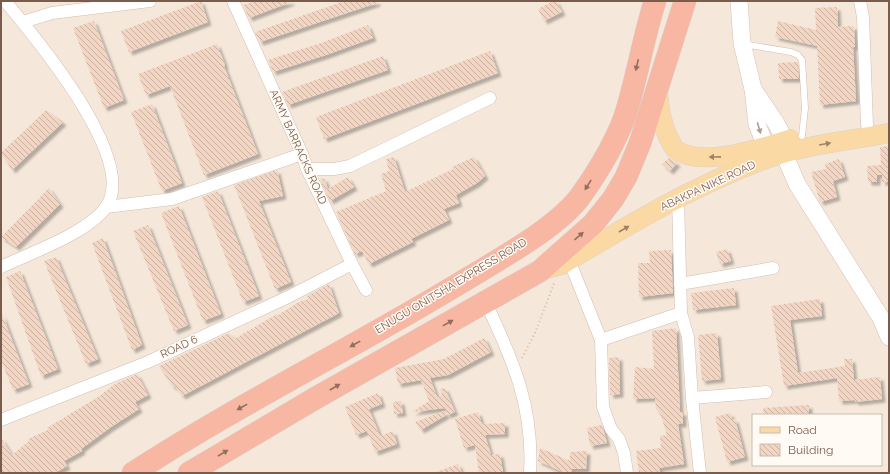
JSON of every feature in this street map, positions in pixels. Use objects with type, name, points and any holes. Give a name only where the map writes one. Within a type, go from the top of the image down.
[{"type":"highway","name":"ENUGU ONITSHA EXPRESS ROAD","points":[[133,473],[230,414],[434,299],[524,243],[560,216],[581,196],[617,134],[625,115],[645,32],[655,1]]},
{"type":"highway","points":[[190,473],[314,399],[486,303],[540,271],[593,224],[613,199],[626,177],[640,143],[657,84],[685,1]]},
{"type":"main road","points":[[657,84],[660,113],[664,128],[674,149],[688,155],[718,158],[779,149]]},
{"type":"main road","name":"ABAKPA NIKE ROAD","points":[[540,271],[565,263],[678,198],[779,149],[867,124],[889,120]]},
{"type":"main road","name":"ABAKPA NIKE ROAD","points":[[779,149],[889,133]]},
{"type":"street","points":[[1,267],[75,232],[93,220],[106,207],[112,189],[112,172],[106,150],[80,102],[23,22],[5,1]]},
{"type":"street","points":[[23,22],[51,7],[150,1]]},
{"type":"street","name":"ARMY BARRACKS ROAD","points":[[233,1],[302,154],[307,169],[366,290]]},
{"type":"street","points":[[642,1],[645,32]]},
{"type":"street","points":[[739,1],[742,43],[753,89],[776,123],[779,149],[815,217],[881,318],[889,336]]},
{"type":"street","points":[[860,1],[863,17],[867,124]]},
{"type":"street","points":[[307,169],[334,169],[350,166],[490,98]]},
{"type":"street","points":[[106,207],[172,199],[302,154]]},
{"type":"street","points":[[678,198],[681,313],[688,337],[692,398],[700,473]]},
{"type":"street","points":[[565,263],[601,340],[603,407],[612,430],[622,446],[627,473]]},
{"type":"street","name":"ROAD 6","points":[[1,420],[148,362],[288,297],[352,264]]},
{"type":"street","points":[[680,284],[774,268]]},
{"type":"street","points":[[486,303],[511,355],[525,403],[531,454],[530,473]]},
{"type":"street","points":[[601,340],[681,313]]},
{"type":"street","points":[[692,398],[766,392]]},
{"type":"lane","points":[[742,43],[791,52],[798,55],[802,60],[805,108],[779,149]]},
{"type":"path","points":[[515,370],[535,333],[565,263]]},
{"type":"shaded area","points":[[1,1],[889,1],[889,473],[1,473]]},
{"type":"building","points":[[201,1],[208,22],[129,52],[121,31]]},
{"type":"building","points":[[256,1],[291,2],[249,18],[243,5]]},
{"type":"building","points":[[338,1],[377,1],[377,3],[260,42],[255,32],[339,3]]},
{"type":"building","points":[[553,1],[556,1],[562,12],[544,21],[538,9]]},
{"type":"building","points":[[837,7],[838,27],[854,26],[855,47],[853,47],[856,101],[820,105],[817,46],[775,37],[778,21],[816,30],[815,8]]},
{"type":"building","points":[[94,21],[124,100],[104,108],[73,28]]},
{"type":"building","points":[[368,25],[373,38],[273,72],[268,60],[321,43]]},
{"type":"building","points":[[217,44],[258,154],[204,175],[170,86],[146,95],[138,74]]},
{"type":"building","points":[[490,51],[498,73],[324,139],[316,117]]},
{"type":"building","points":[[383,56],[388,70],[288,105],[282,92]]},
{"type":"building","points":[[798,62],[799,79],[779,79],[778,63]]},
{"type":"building","points":[[152,104],[182,183],[162,191],[131,112]]},
{"type":"building","points":[[46,110],[63,122],[12,170],[1,153]]},
{"type":"building","points":[[889,146],[889,182],[882,182],[882,175],[877,175],[877,182],[868,182],[867,166],[881,165],[880,147]]},
{"type":"building","points":[[394,157],[405,192],[453,169],[452,167],[474,157],[485,176],[477,183],[456,195],[459,203],[444,209],[449,220],[411,239],[413,242],[369,264],[362,251],[355,254],[336,212],[386,191],[381,174],[389,171],[386,159]]},
{"type":"building","points":[[669,158],[677,163],[670,171],[662,164]]},
{"type":"building","points":[[839,159],[845,177],[833,181],[837,197],[820,202],[811,172],[826,169],[825,164]]},
{"type":"building","points":[[277,170],[283,196],[259,201],[291,282],[275,289],[234,185]]},
{"type":"building","points":[[348,177],[354,187],[330,201],[320,180],[324,178],[328,189]]},
{"type":"building","points":[[49,188],[60,204],[16,247],[1,237]]},
{"type":"building","points":[[218,191],[259,296],[243,302],[202,197]]},
{"type":"building","points":[[179,206],[221,314],[203,321],[161,213]]},
{"type":"building","points":[[148,225],[188,325],[174,331],[133,231]]},
{"type":"building","points":[[103,238],[142,345],[132,350],[92,243]]},
{"type":"building","points":[[727,249],[731,261],[720,264],[716,252]]},
{"type":"building","points":[[671,250],[673,293],[639,297],[638,263],[650,263],[649,251]]},
{"type":"building","points":[[56,257],[98,359],[86,364],[44,261]]},
{"type":"building","points":[[20,271],[58,369],[41,376],[6,277]]},
{"type":"building","points":[[329,284],[339,313],[182,396],[175,386],[173,387],[159,366],[229,333],[234,339],[299,302],[308,299],[307,296]]},
{"type":"building","points":[[734,288],[736,305],[693,310],[691,293]]},
{"type":"building","points":[[820,299],[822,316],[790,320],[798,373],[845,366],[844,359],[852,359],[854,380],[880,377],[882,399],[855,402],[855,400],[839,401],[837,378],[784,386],[771,306]]},
{"type":"building","points":[[2,314],[29,384],[13,390],[1,360]]},
{"type":"building","points":[[676,328],[680,412],[683,412],[683,424],[678,424],[684,464],[659,468],[660,473],[639,473],[636,451],[661,448],[660,436],[667,435],[659,410],[656,410],[655,398],[633,399],[635,367],[654,369],[652,331]]},
{"type":"building","points":[[717,333],[721,379],[702,381],[698,335]]},
{"type":"building","points":[[484,338],[491,352],[448,375],[430,378],[437,397],[442,395],[440,389],[445,388],[455,412],[447,415],[445,408],[412,412],[429,401],[421,380],[398,384],[395,368],[444,359]]},
{"type":"building","points":[[619,357],[620,394],[610,395],[609,358]]},
{"type":"building","points":[[137,374],[148,395],[135,402],[139,409],[81,449],[82,451],[64,461],[67,466],[55,473],[1,473],[1,438],[12,455],[29,441],[28,439],[48,430],[47,428],[98,397],[115,384]]},
{"type":"building","points":[[378,393],[382,404],[369,409],[380,436],[393,431],[397,444],[375,452],[367,431],[356,435],[345,407]]},
{"type":"building","points":[[401,401],[403,413],[394,414],[393,402]]},
{"type":"building","points":[[809,405],[809,414],[764,414],[763,408]]},
{"type":"building","points":[[444,411],[446,415],[421,430],[415,422]]},
{"type":"building","points":[[478,412],[482,424],[505,423],[505,434],[485,435],[491,455],[500,454],[503,473],[479,473],[475,445],[464,448],[455,419]]},
{"type":"building","points":[[730,413],[732,420],[735,419],[745,457],[727,462],[715,417]]},
{"type":"building","points":[[602,425],[607,443],[590,446],[587,428]]},
{"type":"building","points":[[540,448],[570,461],[570,452],[587,451],[586,469],[572,469],[571,473],[565,473],[538,461]]},
{"type":"building","points":[[458,464],[462,473],[436,473],[436,472]]}]
